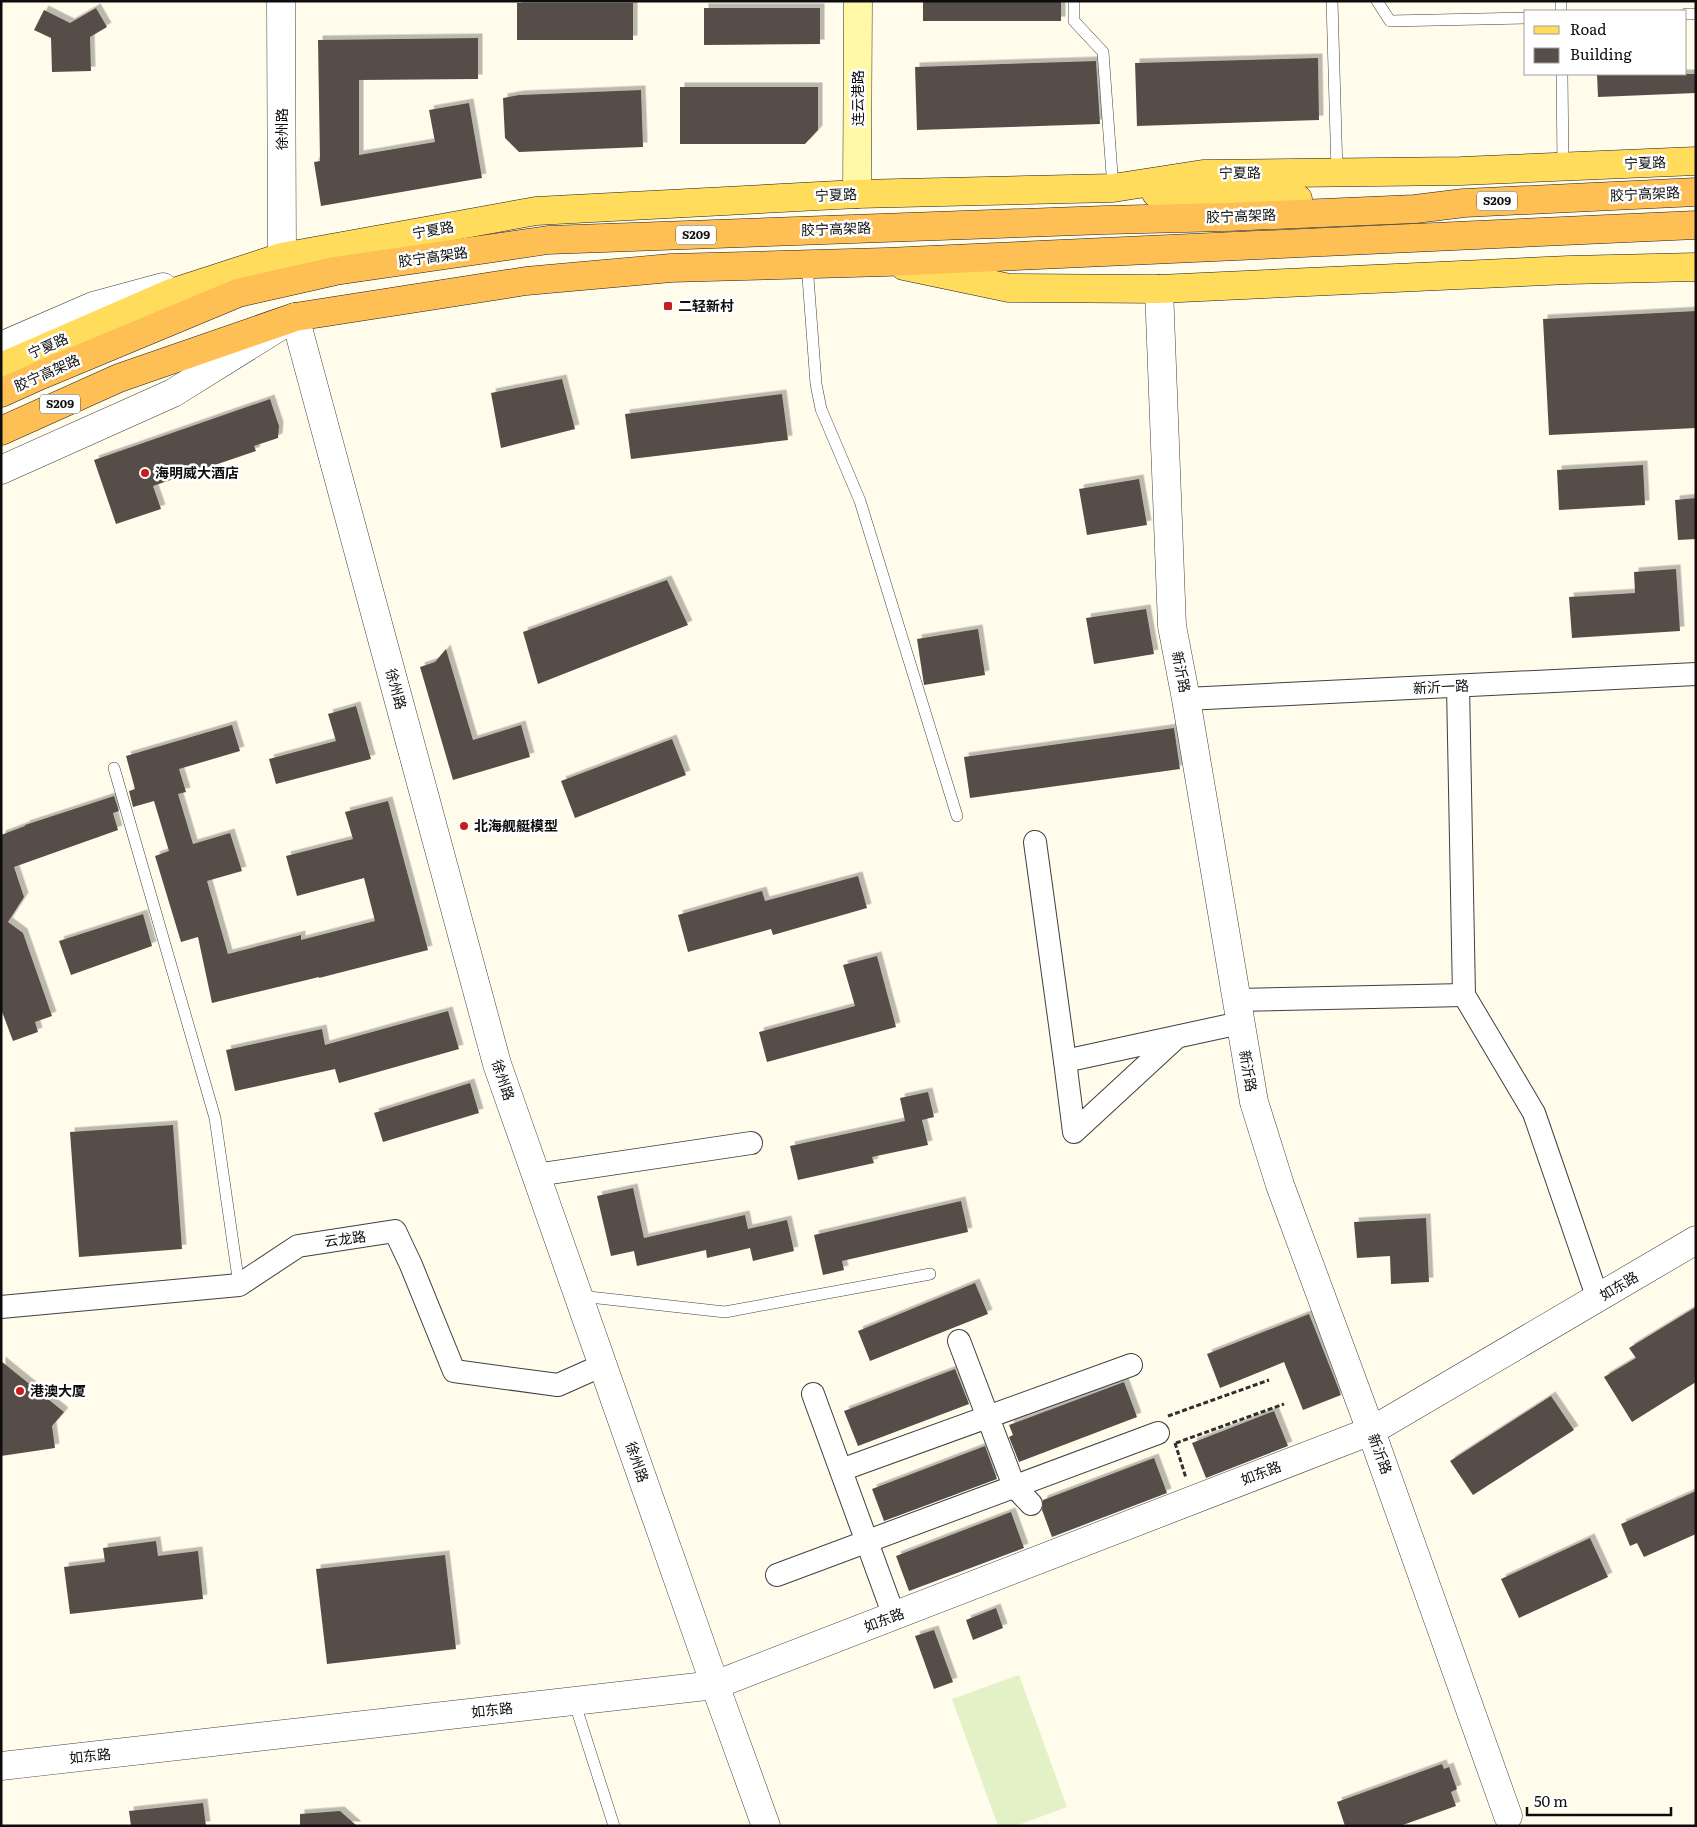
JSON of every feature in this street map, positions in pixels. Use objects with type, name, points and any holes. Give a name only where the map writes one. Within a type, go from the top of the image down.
[{"type":"highway","name":"胶宁高架路","points":[[1,394],[41,375],[238,293],[335,271],[548,240],[1227,217],[1415,209],[1464,203],[1696,192]]},
{"type":"highway","points":[[1298,199],[1405,195],[1464,203]]},
{"type":"highway","name":"胶宁高架路","points":[[1,431],[119,378],[295,317],[526,280],[671,268],[886,262],[1696,224]]},
{"type":"main road","name":"连云港路","points":[[857,194],[858,1]]},
{"type":"main road","name":"宁夏路","points":[[2,349],[282,257],[536,211],[857,194],[1113,188],[1203,174],[1461,171],[1696,161]]},
{"type":"main road","points":[[1113,188],[1156,193],[1298,199]]},
{"type":"main road","points":[[886,262],[1009,288],[1159,288],[1696,267]]},
{"type":"street","name":"徐州路","points":[[281,1],[282,257]]},
{"type":"street","name":"新沂路","points":[[1159,288],[1172,626],[1254,1102],[1280,1185],[1372,1431],[1508,1816]]},
{"type":"street","name":"徐州路","points":[[295,317],[497,1064],[766,1826]]},
{"type":"street","points":[[1,470],[173,393],[295,317]]},
{"type":"street","name":"新沂一路","points":[[1186,699],[1696,674]]},
{"type":"street","points":[[1458,686],[1464,994],[1534,1113],[1598,1299]]},
{"type":"street","points":[[1035,842],[1074,1132],[1178,1037]]},
{"type":"street","points":[[1065,1061],[1178,1037],[1238,1011],[1464,994]]},
{"type":"street","points":[[536,1175],[751,1143]]},
{"type":"street","name":"云龙路","points":[[1,1307],[239,1285],[298,1246],[395,1231],[412,1265],[454,1371],[558,1385],[603,1365]]},
{"type":"street","name":"如东路","points":[[1,1766],[715,1685],[1372,1431],[1696,1240]]},
{"type":"street","points":[[959,1341],[1014,1486],[1031,1504]]},
{"type":"street","points":[[841,1470],[1131,1365]]},
{"type":"street","points":[[813,1394],[894,1616]]},
{"type":"street","points":[[777,1575],[1014,1486],[1168,1432]]},
{"type":"lane","points":[[1074,1],[1074,22],[1103,52],[1113,188]]},
{"type":"lane","points":[[1332,1],[1336,172]]},
{"type":"lane","points":[[1377,1],[1390,21],[1524,18]]},
{"type":"lane","points":[[1562,75],[1563,166]]},
{"type":"lane","points":[[807,264],[816,384],[821,409],[860,501],[957,816]]},
{"type":"lane","points":[[114,768],[215,1118],[239,1285]]},
{"type":"lane","points":[[578,1295],[725,1312],[930,1274]]},
{"type":"lane","points":[[574,1701],[614,1826]]},
{"type":"path","points":[[1168,1432],[1269,1380]]},
{"type":"path","points":[[1168,1432],[1284,1404]]},
{"type":"path","points":[[1168,1432],[1193,1500]]},
{"type":"green space","points":[[1019,1675],[1067,1807],[1015,1826],[998,1826],[952,1699]]},
{"type":"building","points":[[923,1],[1061,1],[1061,21],[923,21]]},
{"type":"building","points":[[517,3],[633,3],[633,40],[517,40]]},
{"type":"building","points":[[96,8],[107,27],[90,37],[91,71],[52,72],[51,38],[34,30],[44,10],[70,23]]},
{"type":"building","points":[[704,8],[820,8],[820,44],[704,45]]},
{"type":"building","points":[[478,38],[478,79],[359,80],[359,155],[435,142],[429,110],[469,103],[482,178],[321,206],[314,162],[320,161],[318,40]]},
{"type":"building","points":[[1318,58],[1319,120],[1137,126],[1135,63]]},
{"type":"building","points":[[1096,61],[1100,124],[917,130],[915,67]]},
{"type":"building","points":[[1696,74],[1696,93],[1598,97],[1597,75]]},
{"type":"building","points":[[680,87],[818,87],[818,130],[805,144],[680,144]]},
{"type":"building","points":[[641,90],[643,147],[519,152],[505,138],[503,98],[519,95]]},
{"type":"building","points":[[1696,311],[1696,428],[1549,435],[1543,319]]},
{"type":"building","points":[[562,379],[575,429],[501,448],[491,393]]},
{"type":"building","points":[[782,394],[788,440],[631,459],[625,414]]},
{"type":"building","name":"海明威大酒店","points":[[270,399],[279,426],[278,438],[254,446],[256,451],[153,486],[161,509],[116,524],[94,460]]},
{"type":"building","points":[[1643,465],[1645,505],[1559,510],[1557,470]]},
{"type":"building","points":[[1139,479],[1147,525],[1087,535],[1079,489]]},
{"type":"building","points":[[1696,498],[1696,539],[1678,540],[1675,500]]},
{"type":"building","points":[[1676,569],[1680,631],[1572,638],[1569,597],[1635,593],[1634,572]]},
{"type":"building","points":[[667,580],[688,625],[538,684],[523,632]]},
{"type":"building","points":[[1146,609],[1154,654],[1094,664],[1086,618]]},
{"type":"building","points":[[978,629],[985,675],[924,685],[917,639]]},
{"type":"building","points":[[446,649],[473,740],[521,725],[530,757],[453,780],[420,667],[435,662]]},
{"type":"building","points":[[356,706],[371,759],[276,784],[269,759],[336,741],[328,714]]},
{"type":"building","points":[[232,725],[240,751],[179,769],[186,792],[178,794],[193,844],[230,833],[242,871],[207,881],[228,954],[301,935],[301,940],[375,921],[364,878],[297,896],[286,856],[353,839],[345,812],[388,801],[428,950],[212,1003],[198,937],[181,942],[155,856],[169,851],[154,801],[133,807],[129,791],[135,789],[126,756]]},
{"type":"building","points":[[1174,728],[1180,769],[970,798],[964,757]]},
{"type":"building","points":[[672,739],[686,775],[575,818],[561,781]]},
{"type":"building","points":[[114,796],[119,811],[113,813],[118,830],[14,867],[24,897],[8,922],[23,933],[52,1016],[35,1022],[38,1032],[13,1041],[1,1009],[1,835],[25,825]]},
{"type":"building","points":[[858,876],[867,908],[773,935],[771,929],[688,952],[678,915],[762,891],[765,901]]},
{"type":"building","points":[[143,914],[152,946],[71,975],[59,941]]},
{"type":"building","points":[[877,956],[896,1027],[767,1062],[759,1032],[855,1006],[843,965]]},
{"type":"building","points":[[448,1011],[459,1049],[339,1083],[335,1069],[235,1091],[226,1050],[322,1029],[325,1045]]},
{"type":"building","points":[[470,1083],[479,1113],[383,1142],[374,1113]]},
{"type":"building","points":[[928,1092],[934,1117],[922,1120],[928,1145],[872,1157],[874,1163],[798,1180],[790,1146],[905,1121],[900,1098]]},
{"type":"building","points":[[173,1125],[182,1249],[79,1257],[70,1132]]},
{"type":"building","points":[[633,1188],[644,1238],[745,1215],[748,1229],[787,1220],[794,1251],[753,1261],[750,1248],[707,1258],[706,1250],[637,1266],[634,1251],[611,1256],[597,1196]]},
{"type":"building","points":[[961,1201],[968,1232],[842,1261],[844,1270],[823,1275],[814,1235]]},
{"type":"building","points":[[1426,1218],[1429,1282],[1391,1284],[1390,1256],[1357,1258],[1354,1222]]},
{"type":"building","points":[[975,1283],[988,1314],[870,1361],[858,1331]]},
{"type":"building","points":[[1696,1307],[1696,1382],[1632,1422],[1604,1377],[1636,1358],[1629,1348]]},
{"type":"building","points":[[1309,1314],[1341,1395],[1303,1410],[1284,1362],[1220,1388],[1207,1354]]},
{"type":"building","name":"港澳大厦","points":[[1,1361],[64,1412],[52,1426],[55,1448],[1,1456]]},
{"type":"building","points":[[955,1369],[969,1404],[858,1446],[844,1411]]},
{"type":"building","points":[[1124,1382],[1137,1417],[1019,1462],[1009,1437],[1013,1435],[1009,1425]]},
{"type":"building","points":[[1551,1396],[1574,1430],[1473,1495],[1450,1461]]},
{"type":"building","points":[[1274,1411],[1288,1446],[1206,1478],[1192,1443]]},
{"type":"building","points":[[985,1446],[997,1479],[884,1521],[872,1489]]},
{"type":"building","points":[[1154,1458],[1167,1493],[1052,1537],[1042,1510],[1043,1500]]},
{"type":"building","points":[[1696,1491],[1696,1534],[1644,1557],[1637,1543],[1630,1546],[1621,1524]]},
{"type":"building","points":[[1011,1512],[1024,1548],[909,1591],[896,1556]]},
{"type":"building","points":[[1590,1538],[1608,1577],[1519,1618],[1501,1579]]},
{"type":"building","points":[[156,1541],[158,1556],[198,1551],[203,1599],[70,1614],[64,1567],[105,1562],[103,1548]]},
{"type":"building","points":[[445,1555],[456,1649],[327,1664],[316,1569]]},
{"type":"building","points":[[996,1608],[1003,1628],[973,1640],[966,1620]]},
{"type":"building","points":[[934,1630],[953,1682],[934,1689],[915,1636]]},
{"type":"building","points":[[1442,1764],[1444,1769],[1449,1767],[1457,1789],[1451,1792],[1456,1806],[1400,1826],[1345,1826],[1337,1802]]},
{"type":"building","points":[[203,1803],[206,1826],[131,1826],[129,1811]]},
{"type":"building","points":[[340,1811],[357,1826],[300,1826],[300,1814]]},
{"type":"place","name":"二轻新村","points":[[668,306]]},
{"type":"place","name":"海明威大酒店","points":[[145,473]]},
{"type":"place","name":"北海舰艇模型","points":[[464,826]]},
{"type":"place","name":"港澳大厦","points":[[20,1391]]}]
